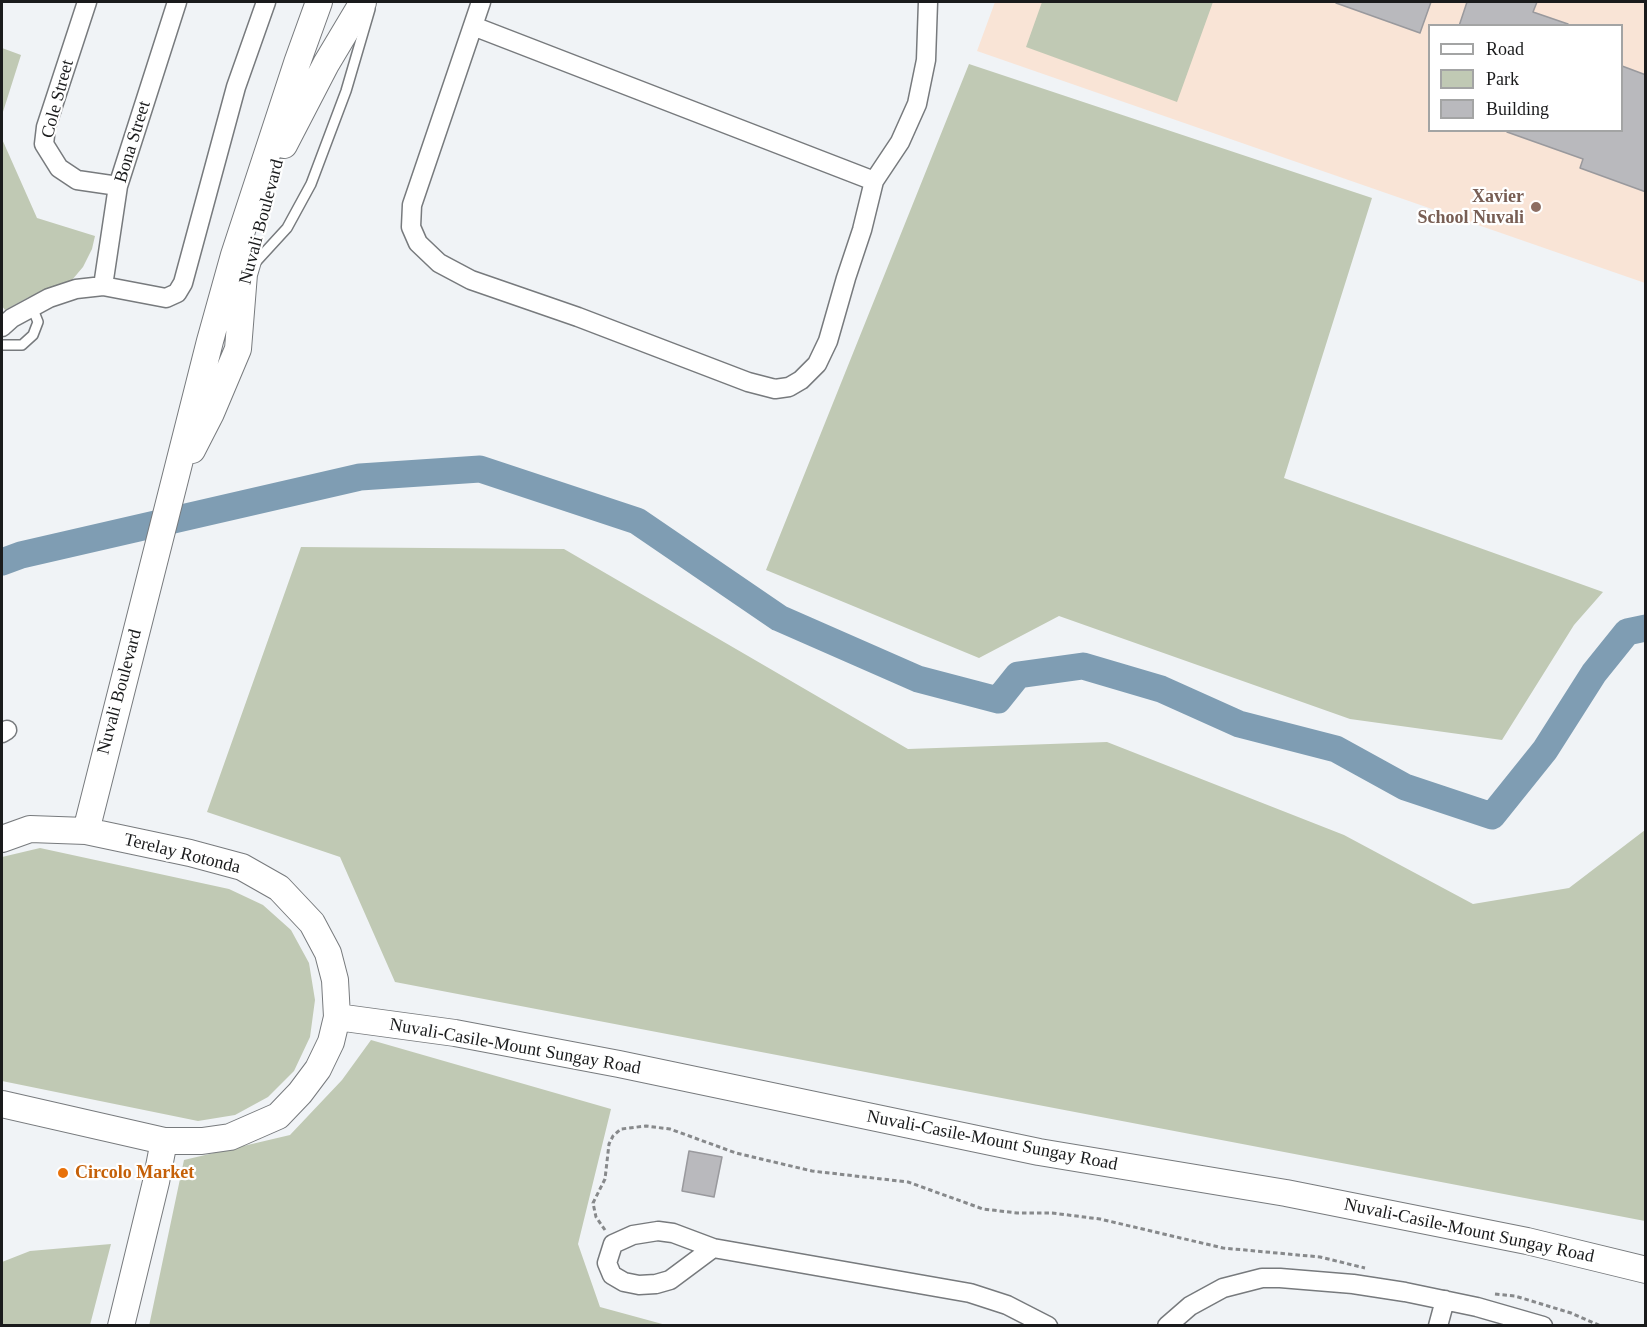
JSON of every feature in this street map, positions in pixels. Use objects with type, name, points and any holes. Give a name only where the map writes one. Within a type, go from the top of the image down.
[{"type":"main road","name":"Nuvali Boulevard","points":[[171,494],[212,412],[238,349],[244,274],[267,191],[283,148],[319,2]]},
{"type":"main road","name":"Nuvali Boulevard","points":[[86,831],[234,255],[295,102],[363,2]]},
{"type":"main road","name":"Terelay Rotonda","points":[[2,839],[30,829],[86,831],[190,853],[242,867],[279,888],[312,923],[328,953],[335,980],[337,1017],[331,1042],[318,1069],[300,1093],[278,1116],[230,1137],[202,1142],[164,1141],[2,1104]]},
{"type":"main road","name":"Nuvali-Casile-Mount Sungay Road","points":[[337,1017],[455,1033],[619,1064],[1039,1152],[1298,1195],[1527,1241],[1646,1270]]},
{"type":"main road","points":[[122,1323],[164,1141]]},
{"type":"street","name":"Cole Street","points":[[87,2],[46,128],[44,144],[59,168],[77,180],[118,186]]},
{"type":"street","name":"Bona Street","points":[[103,286],[118,186],[177,2]]},
{"type":"street","points":[[2,327],[12,318],[49,298],[76,289],[103,286],[166,298],[177,293],[183,283],[236,87],[266,2]]},
{"type":"street","points":[[481,2],[412,206],[411,227],[418,243],[439,263],[471,280],[578,317],[748,382],[775,389],[789,387],[801,380],[817,364],[828,341],[862,231],[874,182],[900,142],[917,104],[926,60],[928,2]]},
{"type":"street","points":[[472,26],[874,182]]},
{"type":"street","points":[[714,1248],[670,1280],[656,1284],[639,1285],[624,1282],[612,1275],[607,1263],[613,1244],[621,1238],[644,1232],[673,1233],[714,1248],[970,1293],[1007,1305],[1048,1326]]},
{"type":"street","points":[[1167,1326],[1174,1317],[1206,1296],[1223,1288],[1262,1278],[1353,1284],[1445,1300],[1543,1326]]},
{"type":"street","points":[[1438,1326],[1445,1300]]},
{"type":"lane","points":[[244,274],[287,228],[311,184],[346,90],[372,2]]},
{"type":"lane","points":[[2,345],[22,345],[33,335],[38,322],[32,308]]},
{"type":"path","points":[[605,1230],[596,1217],[593,1203],[605,1179],[609,1144],[613,1136],[621,1130],[646,1126],[670,1129],[736,1153],[812,1171],[908,1182],[984,1209],[1017,1213],[1052,1213],[1100,1219],[1223,1248],[1320,1257],[1371,1269]]},
{"type":"path","points":[[1492,1293],[1515,1296],[1571,1313],[1601,1326]]},
{"type":"shaded area","name":"Xavier School Nuvali","points":[[995,2],[1645,2],[1645,283],[977,51]]},
{"type":"green space","points":[[1042,2],[1213,2],[1177,102],[1026,47]]},
{"type":"green space","points":[[2,48],[21,55],[2,115]]},
{"type":"green space","points":[[969,64],[1372,198],[1284,478],[1603,592],[1574,625],[1502,740],[1350,719],[1059,616],[979,658],[766,570]]},
{"type":"green space","points":[[2,139],[37,218],[95,236],[92,249],[83,267],[72,280],[27,298],[5,310],[2,306]]},
{"type":"green space","points":[[301,547],[564,549],[908,749],[1107,742],[1344,835],[1473,904],[1569,888],[1645,830],[1645,1221],[395,982],[340,857],[207,812]]},
{"type":"green space","points":[[40,848],[229,889],[263,905],[291,930],[309,963],[315,1000],[310,1037],[294,1071],[268,1097],[235,1115],[198,1121],[2,1081],[2,857]]},
{"type":"green space","points":[[371,1040],[611,1109],[578,1244],[600,1307],[666,1325],[149,1326],[184,1160],[290,1135],[342,1080]]},
{"type":"green space","points":[[111,1244],[90,1325],[2,1325],[2,1262],[30,1251]]},
{"type":"building","points":[[1336,2],[1431,2],[1420,33]]},
{"type":"building","points":[[1467,2],[1537,2],[1533,12],[1568,24],[1460,24]]},
{"type":"building","points":[[1623,66],[1646,75],[1646,192],[1580,168],[1583,159],[1507,132],[1623,132]]},
{"type":"building","points":[[689,1151],[722,1157],[714,1197],[682,1191]]},
{"type":"waterway","points":[[2,562],[21,555],[360,477],[480,469],[637,521],[779,618],[918,679],[998,700],[1018,675],[1083,666],[1161,689],[1239,724],[1336,749],[1405,787],[1492,816],[1545,750],[1594,673],[1627,632],[1646,628]]},
{"type":"place","name":"Xavier School Nuvali","points":[[1536,207]]},
{"type":"place","name":"Circolo Market","points":[[63,1173]]}]
